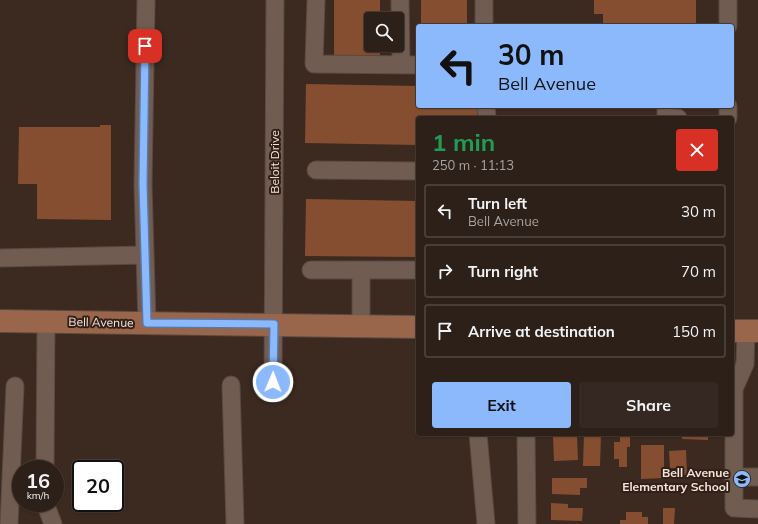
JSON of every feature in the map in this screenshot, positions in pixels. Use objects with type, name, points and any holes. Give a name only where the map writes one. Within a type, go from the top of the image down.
[{"type":"main road","name":"Bell Avenue","points":[[0,321],[416,326]]},
{"type":"street","points":[[146,0],[143,184],[147,323]]},
{"type":"street","name":"Beloit Drive","points":[[273,382],[275,0]]},
{"type":"street","points":[[316,0],[314,64],[416,65]]},
{"type":"street","points":[[400,0],[401,65]]},
{"type":"street","points":[[484,0],[484,24]]},
{"type":"street","points":[[728,0],[728,24]]},
{"type":"street","points":[[316,170],[416,171]]},
{"type":"street","points":[[0,258],[145,255]]},
{"type":"street","points":[[311,270],[416,270]]},
{"type":"street","points":[[361,270],[361,326]]},
{"type":"street","points":[[45,460],[46,321]]},
{"type":"street","points":[[745,331],[745,364],[734,389],[734,508],[758,509]]},
{"type":"street","points":[[231,385],[235,524]]},
{"type":"street","points":[[9,524],[15,386]]},
{"type":"street","points":[[478,436],[486,524]]},
{"type":"street","points":[[526,436],[527,524]]},
{"type":"street","points":[[734,477],[758,477]]},
{"type":"street","points":[[48,512],[53,524]]},
{"type":"building","points":[[334,0],[380,0],[380,12],[364,12],[364,52],[380,52],[380,58],[334,58]]},
{"type":"building","points":[[421,0],[467,0],[467,24],[421,24]]},
{"type":"building","points":[[594,0],[696,0],[696,24],[603,24],[603,14],[594,14]]},
{"type":"building","points":[[306,84],[416,86],[416,108],[477,108],[477,116],[416,116],[416,145],[305,143]]},
{"type":"building","points":[[100,125],[111,125],[111,220],[37,219],[37,184],[18,184],[19,127],[100,127]]},
{"type":"building","points":[[306,199],[416,201],[416,257],[305,256]]},
{"type":"building","points":[[577,436],[578,460],[554,461],[553,437]]},
{"type":"building","points":[[584,436],[601,436],[600,466],[583,466]]},
{"type":"building","points":[[620,436],[630,436],[630,447],[627,447],[627,467],[619,467],[619,459],[614,459],[614,442],[620,442]]},
{"type":"building","points":[[682,436],[708,436],[708,440],[682,439]]},
{"type":"building","points":[[641,445],[664,445],[664,478],[641,479]]},
{"type":"building","points":[[686,450],[687,475],[676,475],[676,468],[670,468],[669,451]]},
{"type":"building","points":[[552,478],[587,478],[587,488],[580,488],[580,495],[552,494]]},
{"type":"building","points":[[551,503],[568,504],[568,508],[583,508],[582,521],[551,520]]},
{"type":"building","points":[[663,508],[675,508],[674,524],[663,524]]},
{"type":"building","points":[[626,512],[642,512],[642,517],[648,517],[648,524],[620,524],[620,520],[626,520]]},
{"type":"place","name":"Bell Avenue Elementary School","points":[[742,479]]},
{"type":"route","points":[[145,46],[143,184],[147,323],[274,324],[273,382]]}]
